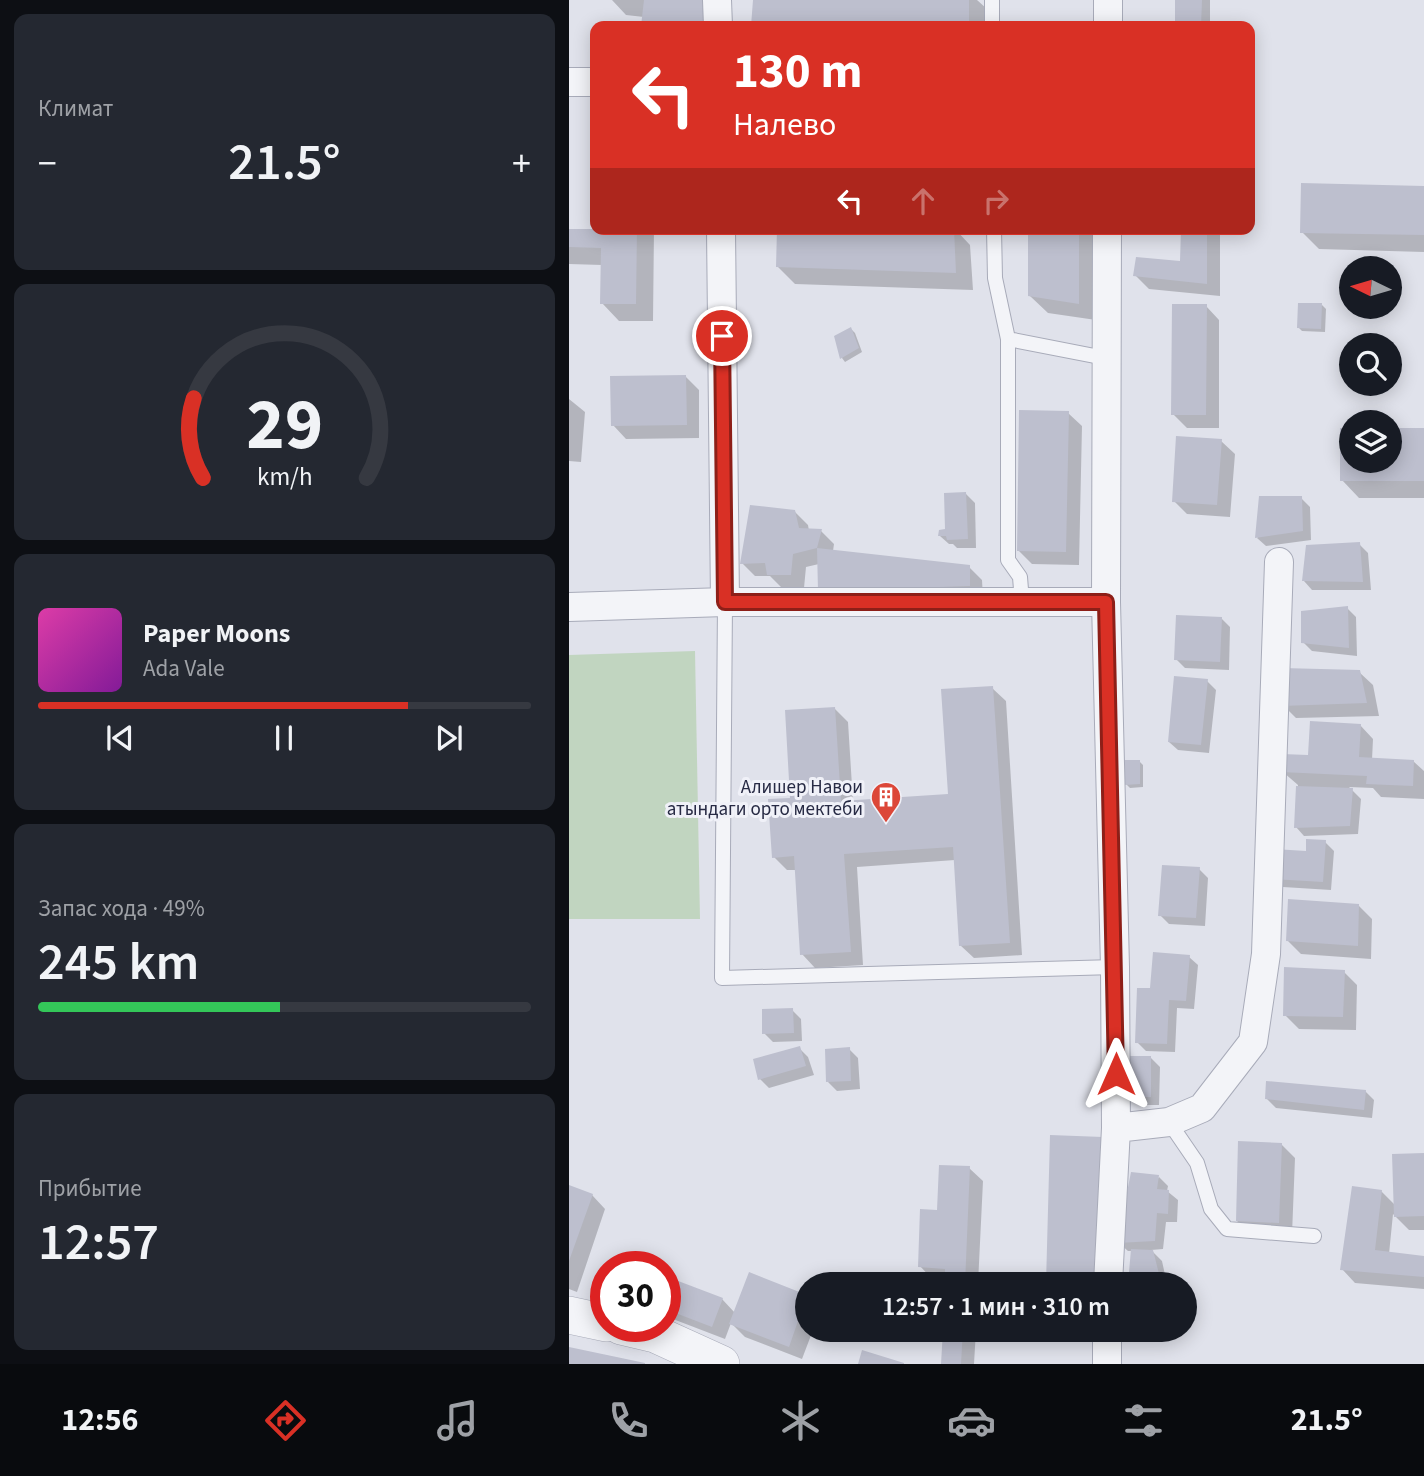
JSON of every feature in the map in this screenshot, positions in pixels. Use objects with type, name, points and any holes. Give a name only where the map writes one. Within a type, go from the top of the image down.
[{"type":"street","points":[[717,0],[718,21]]},
{"type":"street","points":[[1108,0],[1108,21]]},
{"type":"street","points":[[569,82],[590,82]]},
{"type":"street","points":[[721,235],[725,602]]},
{"type":"street","points":[[1107,235],[1106,602],[1116,1128],[1109,1272]]},
{"type":"street","points":[[1116,1128],[1169,1122],[1202,1108],[1253,1042],[1266,954],[1278,562]]},
{"type":"street","points":[[569,607],[725,602],[1106,602]]},
{"type":"street","points":[[569,1315],[590,1320]]},
{"type":"street","points":[[673,1342],[721,1364]]},
{"type":"street","points":[[1107,1342],[1107,1364]]},
{"type":"lane","points":[[992,0],[992,21]]},
{"type":"lane","points":[[994,235],[995,278],[1008,339],[1008,560],[1019,577],[1022,602]]},
{"type":"lane","points":[[1008,339],[1105,358]]},
{"type":"lane","points":[[725,602],[722,978],[1115,967]]},
{"type":"lane","points":[[1169,1122],[1197,1163],[1211,1209],[1227,1229],[1314,1236]]},
{"type":"green space","points":[[695,651],[700,919],[569,919],[569,655]]},
{"type":"building","points":[[644,0],[707,0],[705,21],[642,21]]},
{"type":"building","points":[[753,0],[969,0],[969,21],[751,21]]},
{"type":"building","points":[[1175,0],[1202,0],[1201,21],[1175,21]]},
{"type":"building","points":[[1301,183],[1425,186],[1425,235],[1300,233]]},
{"type":"building","points":[[569,229],[590,229],[590,235],[637,235],[636,304],[600,304],[601,248],[569,247]]},
{"type":"building","points":[[777,235],[954,235],[956,273],[776,267]]},
{"type":"building","points":[[1028,235],[1079,235],[1079,304],[1028,296]]},
{"type":"building","points":[[1181,235],[1207,235],[1207,284],[1133,276],[1136,257],[1180,261]]},
{"type":"building","points":[[1298,303],[1322,303],[1321,329],[1297,328]]},
{"type":"building","points":[[1172,304],[1207,304],[1206,415],[1171,415]]},
{"type":"building","points":[[851,327],[859,348],[840,359],[834,336]]},
{"type":"building","points":[[686,375],[687,425],[611,426],[610,376]]},
{"type":"building","points":[[1019,410],[1069,411],[1066,552],[1017,551]]},
{"type":"building","points":[[1402,428],[1425,428],[1425,481],[1340,481],[1340,473],[1402,473]]},
{"type":"building","points":[[1176,436],[1222,439],[1217,505],[1172,502]]},
{"type":"building","points":[[966,492],[968,539],[947,540],[946,536],[938,536],[939,530],[945,529],[944,493]]},
{"type":"building","points":[[1259,496],[1302,496],[1303,531],[1255,538]]},
{"type":"building","points":[[750,505],[795,510],[799,528],[822,529],[817,548],[793,554],[791,575],[767,575],[765,563],[740,564]]},
{"type":"building","points":[[1360,542],[1363,582],[1302,581],[1306,545]]},
{"type":"building","points":[[817,548],[970,565],[970,586],[818,591]]},
{"type":"building","points":[[1348,606],[1349,648],[1301,643],[1301,611]]},
{"type":"building","points":[[1176,615],[1222,617],[1220,662],[1174,660]]},
{"type":"building","points":[[1282,668],[1360,670],[1367,703],[1281,706]]},
{"type":"building","points":[[1174,676],[1208,679],[1201,745],[1168,742]]},
{"type":"building","name":"Алишер Навои атындаги орто мектеби","points":[[993,686],[1010,943],[959,946],[953,847],[844,854],[851,952],[800,955],[794,856],[772,858],[768,799],[790,798],[785,710],[835,707],[841,801],[948,794],[941,689]]},
{"type":"building","points":[[1310,721],[1361,724],[1359,757],[1414,760],[1413,786],[1366,784],[1367,776],[1281,772],[1282,754],[1308,755]]},
{"type":"building","points":[[1124,760],[1140,760],[1140,784],[1124,785]]},
{"type":"building","points":[[1296,786],[1353,788],[1350,826],[1294,828]]},
{"type":"building","points":[[1306,839],[1326,840],[1323,882],[1272,879],[1274,849],[1306,851]]},
{"type":"building","points":[[1162,865],[1200,867],[1196,918],[1158,916]]},
{"type":"building","points":[[1288,899],[1359,904],[1358,946],[1286,941]]},
{"type":"building","points":[[1153,952],[1190,955],[1186,1001],[1169,1000],[1167,1044],[1135,1043],[1137,988],[1150,988]]},
{"type":"building","points":[[1284,967],[1345,970],[1343,1017],[1283,1016]]},
{"type":"building","points":[[793,1008],[794,1033],[762,1034],[762,1009]]},
{"type":"building","points":[[800,1046],[806,1066],[758,1080],[753,1059]]},
{"type":"building","points":[[850,1047],[851,1081],[826,1082],[825,1049]]},
{"type":"building","points":[[1130,1056],[1151,1056],[1151,1097],[1129,1097]]},
{"type":"building","points":[[1266,1081],[1366,1090],[1364,1110],[1265,1099]]},
{"type":"building","points":[[1050,1135],[1103,1137],[1098,1272],[1046,1272]]},
{"type":"building","points":[[1238,1141],[1282,1143],[1279,1223],[1236,1221]]},
{"type":"building","points":[[1425,1153],[1425,1216],[1394,1217],[1392,1154]]},
{"type":"building","points":[[939,1165],[970,1166],[966,1272],[945,1272],[945,1269],[918,1267],[920,1209],[937,1210]]},
{"type":"building","points":[[1131,1172],[1159,1175],[1157,1189],[1169,1190],[1168,1214],[1157,1213],[1155,1241],[1117,1243]]},
{"type":"building","points":[[569,1185],[593,1194],[569,1261]]},
{"type":"building","points":[[1352,1186],[1382,1190],[1375,1250],[1425,1256],[1425,1277],[1340,1270]]},
{"type":"building","points":[[1131,1249],[1153,1250],[1158,1272],[1129,1272]]},
{"type":"building","points":[[749,1272],[795,1290],[795,1330],[789,1347],[729,1324]]},
{"type":"building","points":[[681,1282],[723,1298],[712,1327],[681,1315]]},
{"type":"building","points":[[942,1342],[962,1342],[961,1364],[941,1364]]},
{"type":"building","points":[[569,1347],[645,1363],[645,1364],[569,1364]]},
{"type":"building","points":[[862,1350],[904,1363],[904,1364],[858,1364]]},
{"type":"place","name":"Алишер Навои атындаги орто мектеби","points":[[886,824]]},
{"type":"route","points":[[722,336],[725,602],[1106,602],[1116,1074]]}]
